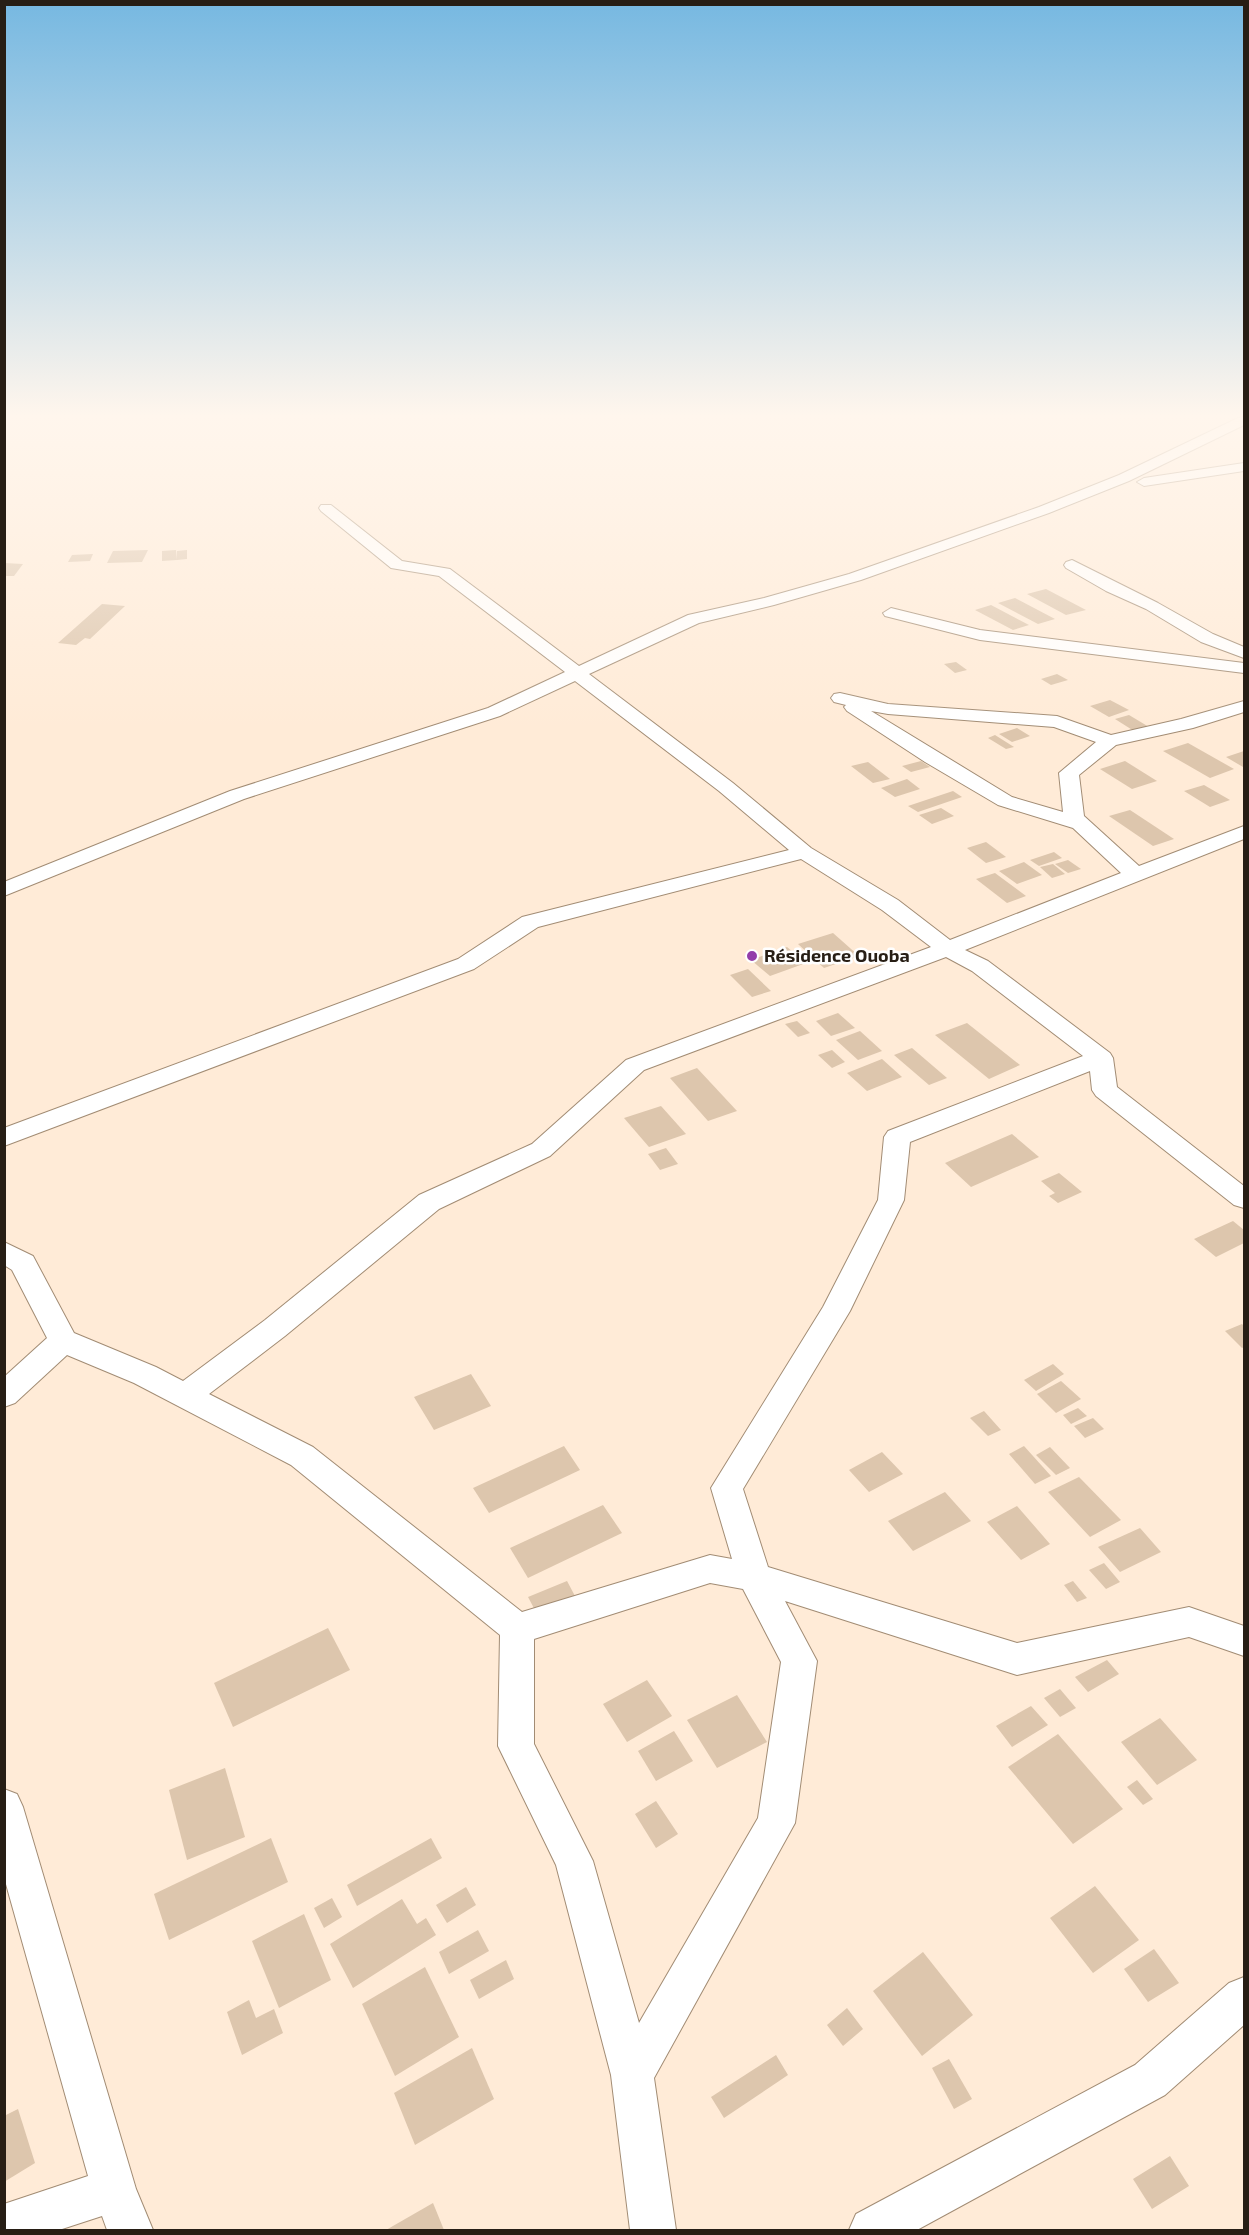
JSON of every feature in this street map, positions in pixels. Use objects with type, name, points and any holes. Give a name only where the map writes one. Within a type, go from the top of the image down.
[{"type":"street","points":[[341,520],[397,565],[444,572],[726,787],[804,852],[890,905],[948,949],[980,966],[1101,1058],[1105,1090],[1245,1199]]},
{"type":"street","points":[[4,890],[237,795],[494,712],[694,619],[768,602],[855,577],[1015,520]]},
{"type":"street","points":[[1072,565],[1112,588],[1152,606],[1207,638],[1245,653]]},
{"type":"street","points":[[891,613],[980,635],[1245,668]]},
{"type":"street","points":[[1081,824],[1005,801],[932,758],[840,698],[888,709],[1057,722],[1110,741]]},
{"type":"street","points":[[1134,873],[1074,818],[1069,773],[1110,741],[1186,724],[1245,706]]},
{"type":"street","points":[[186,1395],[275,1328],[429,1202],[541,1150],[635,1065],[948,949],[1134,873],[1245,832]]},
{"type":"street","points":[[4,1138],[70,1111],[466,964],[530,922],[804,852]]},
{"type":"street","points":[[632,2075],[776,1822],[799,1661],[754,1577],[728,1488],[836,1311],[891,1200],[897,1137],[1101,1058]]},
{"type":"street","points":[[4,1252],[23,1263],[63,1341],[145,1375],[302,1455],[517,1629]]},
{"type":"street","points":[[4,1395],[63,1341]]},
{"type":"street","points":[[517,1629],[710,1569],[754,1577],[1017,1659],[1189,1622],[1245,1641]]},
{"type":"street","points":[[517,1629],[516,1746],[574,1861],[632,2075],[653,2230]]},
{"type":"street","points":[[4,1807],[114,2189],[130,2230]]},
{"type":"street","points":[[872,2230],[1150,2080],[1245,1998]]},
{"type":"street","points":[[4,2227],[114,2189]]},
{"type":"building","points":[[148,550],[142,562],[107,563],[113,551]]},
{"type":"building","points":[[176,550],[177,560],[162,561],[162,551]]},
{"type":"building","points":[[187,550],[187,559],[177,560],[177,551]]},
{"type":"building","points":[[93,554],[90,561],[68,562],[72,555]]},
{"type":"building","points":[[4,563],[23,564],[14,576],[4,576]]},
{"type":"building","points":[[1046,589],[1086,610],[1066,615],[1027,594]]},
{"type":"building","points":[[1015,598],[1055,619],[1038,624],[998,603]]},
{"type":"building","points":[[102,604],[125,606],[90,639],[85,638],[76,645],[58,643]]},
{"type":"building","points":[[991,605],[1029,625],[1013,630],[975,610]]},
{"type":"building","points":[[956,662],[967,670],[955,673],[944,664]]},
{"type":"building","points":[[1057,674],[1068,680],[1051,685],[1041,679]]},
{"type":"building","points":[[1110,700],[1129,710],[1109,717],[1090,706]]},
{"type":"building","points":[[1129,715],[1149,727],[1134,731],[1115,719]]},
{"type":"building","points":[[1017,728],[1030,736],[1012,742],[999,734]]},
{"type":"building","points":[[995,735],[1014,747],[1006,749],[988,738]]},
{"type":"building","points":[[1188,743],[1234,769],[1210,778],[1163,751]]},
{"type":"building","points":[[1244,751],[1243,767],[1226,757]]},
{"type":"building","points":[[921,761],[930,767],[911,772],[902,766]]},
{"type":"building","points":[[1125,761],[1157,781],[1132,789],[1100,769]]},
{"type":"building","points":[[868,762],[890,779],[873,783],[851,766]]},
{"type":"building","points":[[907,779],[920,789],[895,797],[881,788]]},
{"type":"building","points":[[1204,785],[1230,800],[1210,807],[1184,791]]},
{"type":"building","points":[[953,791],[962,797],[918,812],[908,806]]},
{"type":"building","points":[[941,808],[954,816],[932,824],[919,815]]},
{"type":"building","points":[[1130,810],[1174,839],[1153,846],[1109,816]]},
{"type":"building","points":[[986,842],[1006,857],[986,863],[967,848]]},
{"type":"building","points":[[1054,852],[1062,858],[1039,866],[1030,860]]},
{"type":"building","points":[[1068,860],[1081,869],[1068,873],[1055,864]]},
{"type":"building","points":[[1024,862],[1042,875],[1017,884],[999,871]]},
{"type":"building","points":[[1053,864],[1065,874],[1052,878],[1040,867]]},
{"type":"building","points":[[995,873],[1026,896],[1007,903],[976,879]]},
{"type":"building","points":[[833,933],[859,956],[824,968],[798,944]]},
{"type":"building","points":[[787,947],[806,963],[770,976],[751,960]]},
{"type":"building","points":[[748,969],[771,991],[752,997],[730,975]]},
{"type":"building","points":[[838,1013],[855,1028],[831,1036],[816,1021]]},
{"type":"building","points":[[797,1021],[810,1033],[798,1037],[785,1024]]},
{"type":"building","points":[[967,1023],[1020,1065],[989,1079],[935,1035]]},
{"type":"building","points":[[860,1031],[882,1051],[858,1060],[836,1040]]},
{"type":"building","points":[[912,1048],[947,1078],[929,1085],[894,1055]]},
{"type":"building","points":[[832,1050],[845,1062],[832,1068],[818,1055]]},
{"type":"building","points":[[882,1059],[902,1077],[867,1091],[847,1073]]},
{"type":"building","points":[[697,1068],[737,1111],[708,1121],[670,1078]]},
{"type":"building","points":[[661,1106],[686,1134],[649,1147],[624,1118]]},
{"type":"building","points":[[1012,1134],[1039,1157],[971,1187],[945,1163]]},
{"type":"building","points":[[666,1148],[678,1164],[660,1170],[648,1154]]},
{"type":"building","points":[[1059,1173],[1082,1192],[1058,1203],[1049,1196],[1055,1193],[1041,1181]]},
{"type":"building","points":[[1233,1221],[1244,1230],[1244,1243],[1216,1257],[1194,1239]]},
{"type":"building","points":[[1242,1324],[1244,1326],[1244,1347],[1242,1348],[1225,1331]]},
{"type":"building","points":[[1053,1364],[1064,1374],[1036,1391],[1024,1380]]},
{"type":"building","points":[[471,1374],[491,1406],[434,1430],[414,1397]]},
{"type":"building","points":[[1061,1381],[1081,1399],[1056,1413],[1037,1394]]},
{"type":"building","points":[[1078,1408],[1087,1416],[1071,1424],[1063,1415]]},
{"type":"building","points":[[984,1411],[1001,1430],[988,1436],[970,1418]]},
{"type":"building","points":[[1093,1418],[1104,1429],[1085,1438],[1074,1426]]},
{"type":"building","points":[[564,1446],[580,1470],[489,1513],[473,1488]]},
{"type":"building","points":[[1024,1446],[1051,1476],[1035,1484],[1009,1454]]},
{"type":"building","points":[[1050,1447],[1070,1468],[1056,1475],[1036,1455]]},
{"type":"building","points":[[882,1452],[903,1474],[869,1492],[849,1470]]},
{"type":"building","points":[[1079,1477],[1121,1520],[1090,1537],[1048,1492]]},
{"type":"building","points":[[945,1492],[971,1521],[913,1551],[888,1521]]},
{"type":"building","points":[[603,1505],[622,1533],[528,1578],[510,1548]]},
{"type":"building","points":[[1017,1506],[1050,1544],[1021,1560],[987,1522]]},
{"type":"building","points":[[1140,1528],[1161,1552],[1120,1572],[1098,1547]]},
{"type":"building","points":[[1104,1563],[1120,1582],[1106,1589],[1089,1570]]},
{"type":"building","points":[[567,1581],[575,1596],[536,1612],[528,1597]]},
{"type":"building","points":[[1073,1581],[1087,1598],[1077,1602],[1064,1585]]},
{"type":"building","points":[[328,1628],[350,1670],[233,1727],[214,1683]]},
{"type":"building","points":[[1107,1660],[1119,1674],[1088,1692],[1075,1677]]},
{"type":"building","points":[[647,1680],[672,1716],[627,1742],[603,1704]]},
{"type":"building","points":[[1060,1689],[1076,1708],[1060,1717],[1044,1698]]},
{"type":"building","points":[[737,1695],[767,1742],[717,1768],[687,1720]]},
{"type":"building","points":[[1031,1706],[1048,1725],[1012,1747],[996,1726]]},
{"type":"building","points":[[1160,1718],[1197,1760],[1157,1785],[1121,1742]]},
{"type":"building","points":[[674,1731],[693,1761],[656,1781],[638,1751]]},
{"type":"building","points":[[1058,1734],[1123,1809],[1073,1844],[1008,1767]]},
{"type":"building","points":[[225,1768],[245,1837],[187,1860],[169,1790]]},
{"type":"building","points":[[1137,1780],[1153,1799],[1143,1805],[1127,1787]]},
{"type":"building","points":[[656,1801],[678,1834],[656,1848],[635,1814]]},
{"type":"building","points":[[271,1838],[288,1882],[169,1940],[154,1894]]},
{"type":"building","points":[[431,1838],[442,1858],[357,1906],[347,1885]]},
{"type":"building","points":[[1095,1886],[1139,1940],[1093,1973],[1050,1918]]},
{"type":"building","points":[[466,1887],[476,1905],[447,1923],[436,1905]]},
{"type":"building","points":[[332,1898],[342,1917],[324,1928],[314,1908]]},
{"type":"building","points":[[402,1899],[417,1924],[426,1918],[436,1935],[353,1988],[330,1944]]},
{"type":"building","points":[[304,1914],[331,1980],[279,2008],[252,1941]]},
{"type":"building","points":[[478,1930],[489,1951],[449,1974],[439,1952]]},
{"type":"building","points":[[1154,1949],[1179,1983],[1148,2002],[1124,1969]]},
{"type":"building","points":[[923,1952],[973,2015],[922,2056],[873,1991]]},
{"type":"building","points":[[506,1960],[514,1979],[479,1999],[470,1980]]},
{"type":"building","points":[[425,1967],[459,2037],[395,2076],[362,2004]]},
{"type":"building","points":[[249,2000],[256,2018],[274,2009],[283,2033],[242,2055],[227,2012]]},
{"type":"building","points":[[847,2008],[863,2029],[843,2046],[827,2025]]},
{"type":"building","points":[[472,2048],[494,2099],[415,2145],[394,2093]]},
{"type":"building","points":[[776,2055],[788,2075],[724,2118],[711,2097]]},
{"type":"building","points":[[949,2059],[972,2099],[954,2109],[932,2068]]},
{"type":"building","points":[[18,2109],[35,2163],[4,2182],[4,2116]]},
{"type":"building","points":[[1170,2156],[1189,2186],[1152,2209],[1133,2179]]},
{"type":"building","points":[[433,2203],[444,2230],[386,2230]]},
{"type":"place","name":"Résidence Ouoba","points":[[752,956]]}]
